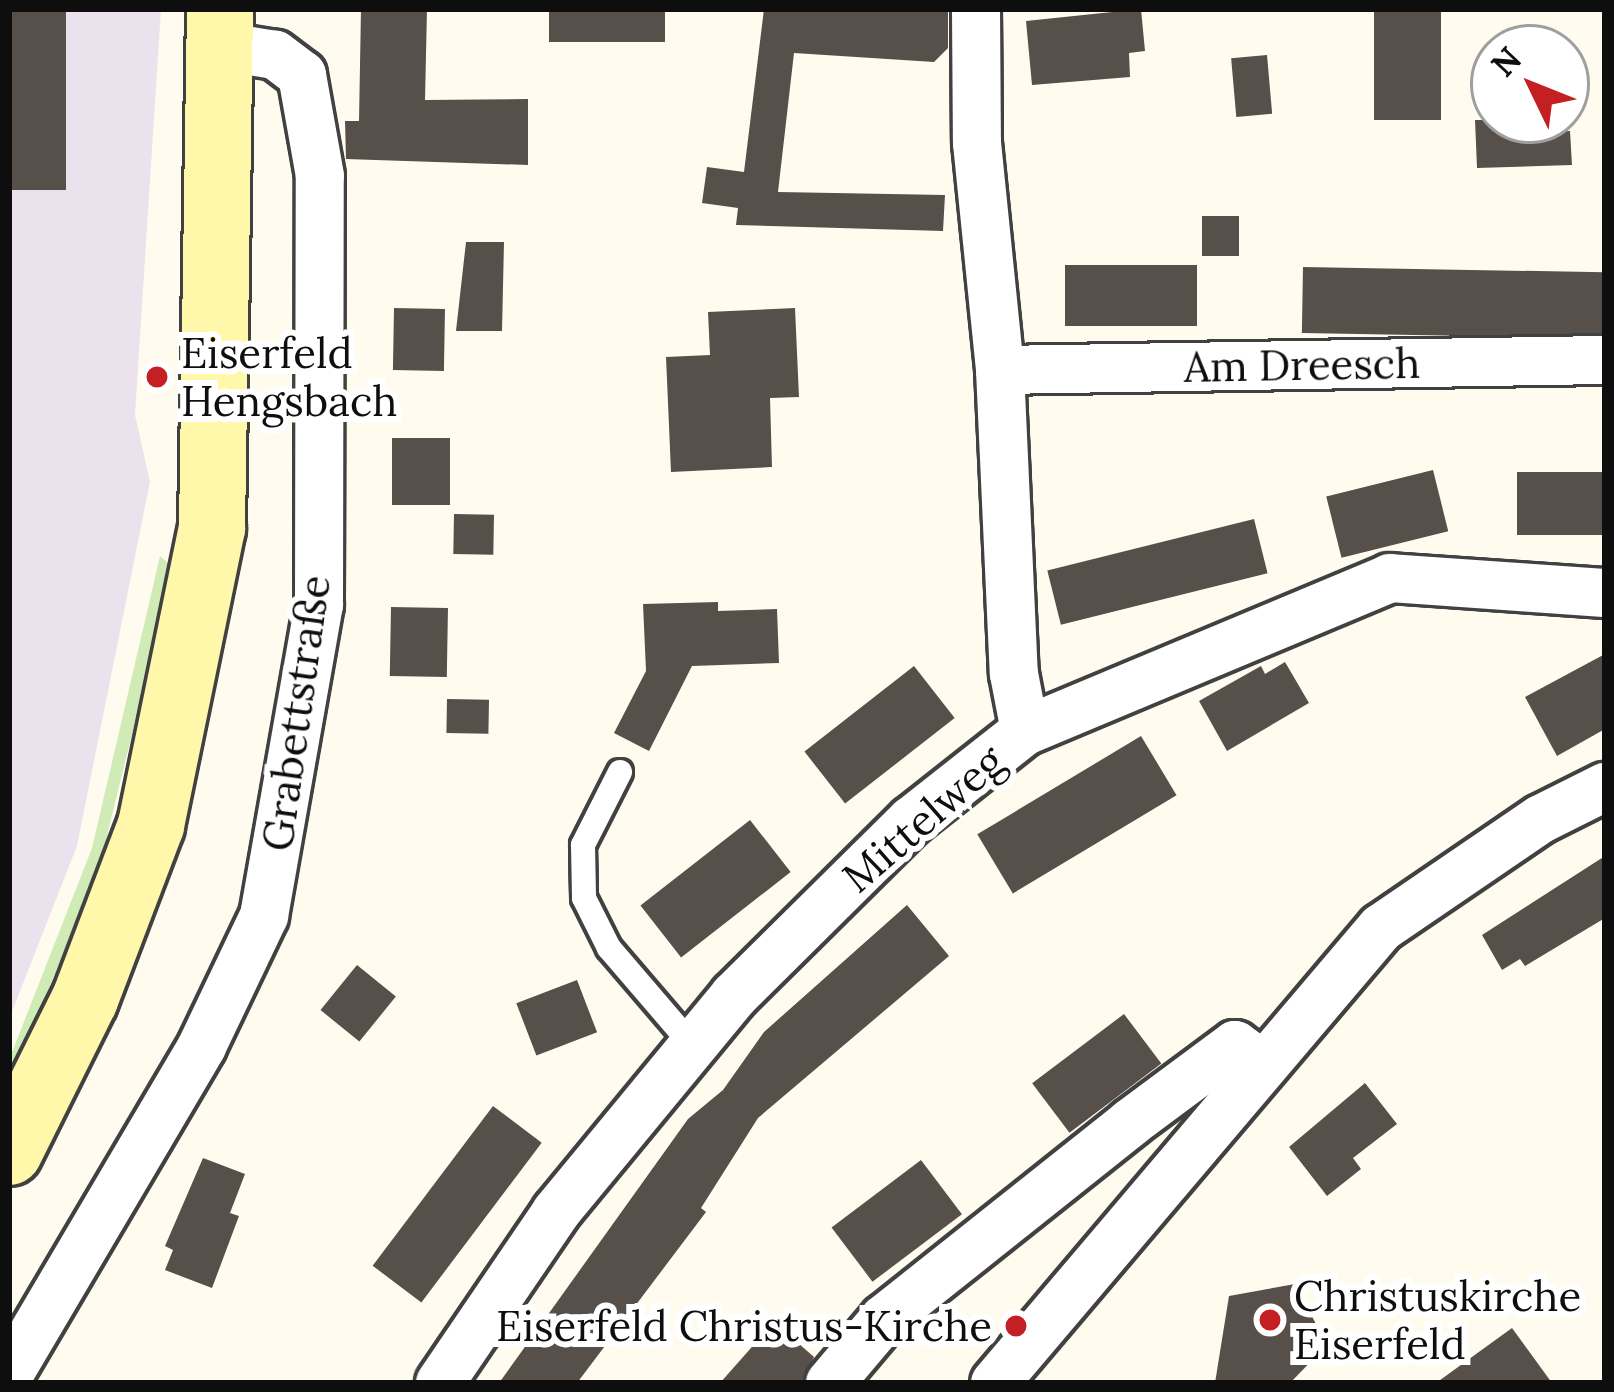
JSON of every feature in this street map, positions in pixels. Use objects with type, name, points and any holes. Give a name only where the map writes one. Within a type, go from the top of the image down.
[{"type":"main road","points":[[9,1152],[85,998],[151,825],[212,528],[220,27]]},
{"type":"street","points":[[976,9],[977,142],[1000,370],[1014,674],[1025,731]]},
{"type":"street","name":"Grabettstraße","points":[[9,1374],[68,1286],[202,1046],[264,916],[319,605],[320,176],[302,75],[220,27]]},
{"type":"street","name":"Am Dreesch","points":[[1000,370],[1605,360]]},
{"type":"street","name":"Mittelweg","points":[[440,1383],[556,1213],[693,1046],[911,821],[1025,731],[1390,578],[1605,593]]},
{"type":"street","points":[[995,1383],[1260,1063],[1382,928],[1540,819],[1605,788]]},
{"type":"street","points":[[830,1383],[884,1319],[1130,1123],[1235,1045],[1260,1063]]},
{"type":"lane","points":[[620,772],[583,845],[584,898],[609,948],[693,1046]]},
{"type":"shaded area","points":[[9,9],[161,9],[135,415],[150,482],[77,846],[9,1019]]},
{"type":"green space","points":[[160,556],[168,563],[151,657],[102,856],[9,1088],[9,1060],[92,848]]},
{"type":"building","points":[[9,9],[66,9],[66,190],[9,190]]},
{"type":"building","points":[[361,9],[427,9],[425,100],[528,99],[528,165],[346,159],[345,121],[359,121]]},
{"type":"building","points":[[549,9],[665,9],[665,42],[549,42]]},
{"type":"building","points":[[764,9],[948,9],[948,48],[934,62],[794,53],[778,192],[945,195],[943,231],[736,225],[738,208],[702,203],[707,167],[744,172]]},
{"type":"building","points":[[1141,9],[1145,51],[1129,53],[1130,77],[1032,85],[1026,21]]},
{"type":"building","points":[[1374,9],[1441,9],[1441,120],[1374,120]]},
{"type":"building","points":[[1267,55],[1272,114],[1236,117],[1231,58]]},
{"type":"building","points":[[1476,144],[1571,144],[1572,165],[1477,168]]},
{"type":"building","points":[[1202,216],[1239,216],[1239,256],[1202,256]]},
{"type":"building","points":[[466,242],[504,242],[502,331],[456,331]]},
{"type":"building","points":[[1065,265],[1197,265],[1197,326],[1065,326]]},
{"type":"building","points":[[1303,267],[1605,272],[1604,338],[1302,333]]},
{"type":"building","points":[[394,308],[445,309],[444,371],[393,370]]},
{"type":"building","points":[[795,308],[799,397],[770,398],[772,467],[671,472],[666,357],[710,355],[708,312]]},
{"type":"building","points":[[392,438],[450,438],[450,505],[392,505]]},
{"type":"building","points":[[1433,470],[1448,531],[1342,558],[1326,497]]},
{"type":"building","points":[[1517,472],[1605,472],[1605,535],[1517,535]]},
{"type":"building","points":[[454,514],[494,515],[493,555],[453,554]]},
{"type":"building","points":[[1254,519],[1268,573],[1061,625],[1047,571]]},
{"type":"building","points":[[718,602],[718,611],[777,609],[779,663],[692,666],[649,751],[614,733],[646,671],[643,604]]},
{"type":"building","points":[[391,607],[448,608],[447,677],[390,676]]},
{"type":"building","points":[[1605,654],[1605,729],[1557,756],[1525,697]]},
{"type":"building","points":[[1285,662],[1309,703],[1227,751],[1199,701],[1261,666],[1265,674]]},
{"type":"building","points":[[914,666],[955,718],[845,804],[804,752]]},
{"type":"building","points":[[447,699],[489,700],[488,734],[446,733]]},
{"type":"building","points":[[1141,736],[1177,795],[1013,894],[977,834]]},
{"type":"building","points":[[750,820],[791,872],[681,958],[640,906]]},
{"type":"building","points":[[1605,856],[1605,918],[1525,966],[1520,959],[1502,970],[1482,935]]},
{"type":"building","points":[[907,905],[949,956],[758,1118],[701,1208],[706,1212],[577,1383],[499,1383],[688,1119],[723,1090],[764,1032]]},
{"type":"building","points":[[357,965],[396,996],[359,1042],[320,1010]]},
{"type":"building","points":[[577,980],[597,1032],[536,1056],[516,1003]]},
{"type":"building","points":[[1124,1014],[1161,1064],[1069,1133],[1032,1083]]},
{"type":"building","points":[[1365,1083],[1397,1124],[1353,1158],[1361,1169],[1327,1196],[1289,1147]]},
{"type":"building","points":[[493,1106],[542,1143],[421,1302],[373,1266]]},
{"type":"building","points":[[203,1158],[245,1174],[230,1213],[239,1216],[212,1288],[165,1270],[173,1250],[165,1246]]},
{"type":"building","points":[[921,1160],[962,1214],[872,1282],[832,1227]]},
{"type":"building","name":"Christuskirche Eiserfeld","points":[[1295,1284],[1327,1345],[1290,1383],[1215,1383],[1229,1296]]},
{"type":"building","points":[[774,1322],[814,1357],[802,1383],[720,1383]]},
{"type":"building","points":[[1512,1328],[1552,1383],[1436,1383]]},
{"type":"place","name":"Eiserfeld Hengsbach","points":[[157,377]]},
{"type":"place","name":"Christuskirche Eiserfeld","points":[[1270,1320]]},
{"type":"place","name":"Eiserfeld Christus-Kirche","points":[[1016,1326]]}]
